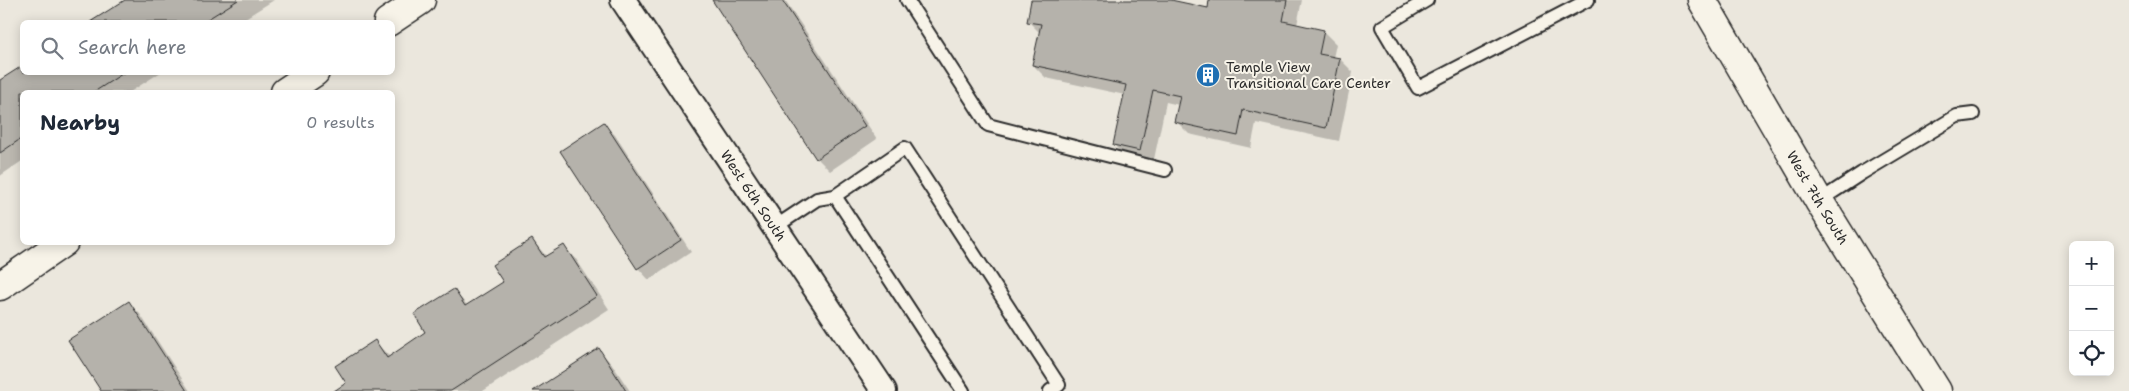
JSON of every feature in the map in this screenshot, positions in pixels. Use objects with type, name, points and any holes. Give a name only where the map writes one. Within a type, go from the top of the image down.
[{"type":"main road","points":[[391,20],[421,0]]},
{"type":"main road","name":"West 7th South","points":[[1702,0],[1819,201],[1938,391]]},
{"type":"main road","points":[[288,90],[310,75]]},
{"type":"main road","points":[[0,286],[60,245]]},
{"type":"street","name":"West 6th South","points":[[623,0],[884,391]]},
{"type":"lane","points":[[908,0],[988,125],[1165,170]]},
{"type":"lane","points":[[1428,0],[1382,27],[1418,88],[1588,0]]},
{"type":"lane","points":[[1819,201],[1956,116],[1972,114]]},
{"type":"lane","points":[[775,228],[817,199],[835,196],[905,148],[1059,385],[1050,391]]},
{"type":"lane","points":[[835,196],[963,391]]},
{"type":"building","points":[[125,0],[238,0],[206,20],[93,20]]},
{"type":"building","points":[[712,0],[782,0],[865,126],[816,159]]},
{"type":"building","name":"Temple View Transitional Care Center","points":[[1031,0],[1171,0],[1208,8],[1209,0],[1287,0],[1283,21],[1324,30],[1319,54],[1340,58],[1326,128],[1243,110],[1238,136],[1174,122],[1180,96],[1153,90],[1140,151],[1113,145],[1126,85],[1032,65],[1041,24],[1027,22]]},
{"type":"building","points":[[20,67],[20,75],[120,75],[97,90],[20,90],[20,139],[0,153],[0,80]]},
{"type":"building","points":[[604,122],[681,240],[637,269],[560,151]]},
{"type":"building","points":[[532,239],[544,257],[564,245],[597,296],[451,391],[334,391],[346,383],[335,366],[375,340],[387,358],[425,332],[414,314],[454,289],[465,306],[503,282],[492,265]]},
{"type":"building","points":[[129,301],[187,391],[101,391],[68,340]]},
{"type":"building","points":[[599,348],[626,391],[533,391]]},
{"type":"place","name":"Temple View Transitional Care Center","points":[[1208,75]]}]
